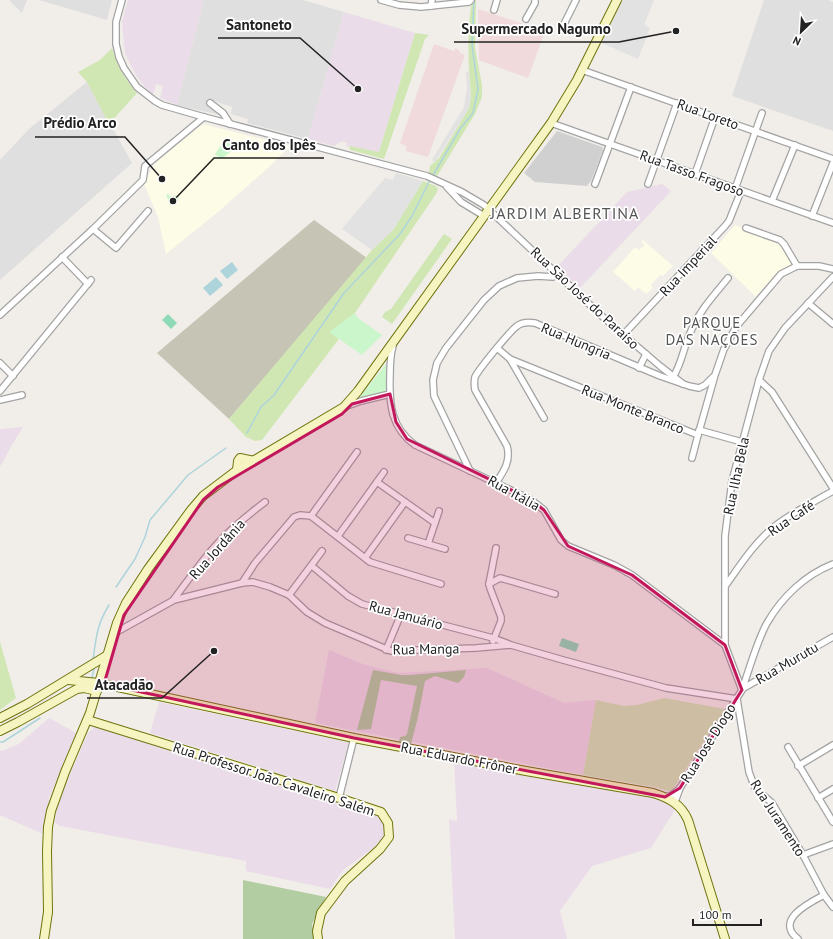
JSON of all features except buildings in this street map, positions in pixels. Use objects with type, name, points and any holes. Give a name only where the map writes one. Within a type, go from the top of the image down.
[{"type":"main road","points":[[100,686],[106,656],[124,615],[148,576],[203,500],[218,487],[342,414],[551,123],[582,70],[617,0]]},
{"type":"main road","points":[[47,939],[51,917],[48,856],[54,813],[63,786],[90,721],[122,610],[134,590],[191,510],[203,496],[237,470],[348,405]]},
{"type":"main road","points":[[0,718],[27,704],[106,656]]},
{"type":"main road","points":[[68,680],[100,686]]},
{"type":"main road","points":[[0,731],[77,689],[100,686]]},
{"type":"main road","name":"Rua Eduardo Frôner","points":[[100,686],[354,738],[526,771],[653,793],[665,797],[675,802],[682,809],[688,820],[725,939]]},
{"type":"main road","points":[[44,939],[48,912],[48,832],[51,811],[64,772],[90,721]]},
{"type":"main road","name":"Rua Professor João Cavaleiro Salém","points":[[90,721],[381,812],[388,823],[390,830],[389,837],[380,849],[345,881],[321,913],[317,931],[318,939]]},
{"type":"street","points":[[122,0],[116,22],[116,44],[124,68],[130,78],[137,87],[155,101],[162,105],[204,117],[288,136],[427,176],[480,202],[486,212]]},
{"type":"street","points":[[381,0],[421,8],[431,3],[468,2],[471,0]]},
{"type":"street","points":[[494,10],[497,0]]},
{"type":"street","points":[[526,20],[535,0]]},
{"type":"street","points":[[561,30],[576,0]]},
{"type":"street","name":"Rua Loreto","points":[[582,70],[833,159]]},
{"type":"street","points":[[595,184],[631,87]]},
{"type":"street","points":[[210,103],[223,113],[230,124]]},
{"type":"street","points":[[648,184],[677,103]]},
{"type":"street","name":"Rua Imperial","points":[[624,334],[729,221],[762,113]]},
{"type":"street","points":[[0,314],[93,229],[140,183],[145,166],[204,117]]},
{"type":"street","points":[[695,174],[715,117]]},
{"type":"street","name":"Rua Tasso Fragoso","points":[[551,123],[833,223]]},
{"type":"street","points":[[772,201],[795,145]]},
{"type":"street","points":[[812,216],[833,162]]},
{"type":"street","points":[[446,185],[461,202],[486,212]]},
{"type":"street","points":[[93,229],[116,248],[148,211]]},
{"type":"street","name":"Rua São José do Paraíso","points":[[486,212],[557,273],[646,354],[683,384]]},
{"type":"street","points":[[746,228],[780,240],[797,266],[820,266],[833,269]]},
{"type":"street","points":[[0,391],[90,282],[62,257]]},
{"type":"street","name":"Rua Monte Branco","points":[[510,360],[698,433],[724,349],[736,327],[781,274],[797,266]]},
{"type":"street","points":[[470,471],[434,396],[433,380],[437,363],[446,348],[479,306],[499,286],[517,278],[538,276],[553,277],[557,273]]},
{"type":"street","name":"Rua Ilha Bela","points":[[742,690],[725,645],[725,536],[732,481],[758,380],[769,351],[776,340],[808,303],[833,277]]},
{"type":"street","points":[[673,377],[696,320],[704,306],[728,278]]},
{"type":"street","points":[[808,303],[833,324]]},
{"type":"street","name":"Rua Hungria","points":[[496,483],[507,464],[509,452],[475,390],[474,384],[477,374],[497,348],[517,326],[530,322],[539,325],[639,368],[694,388],[699,388],[709,382],[715,375]]},
{"type":"street","name":"Rua Itália","points":[[394,340],[391,354],[391,410],[396,422],[407,439],[415,445],[530,499],[544,510],[561,540],[568,546],[614,565],[632,575],[725,645]]},
{"type":"street","points":[[497,348],[510,360],[544,418]]},
{"type":"street","points":[[639,368],[646,354]]},
{"type":"street","points":[[0,363],[13,376]]},
{"type":"street","points":[[761,372],[833,489]]},
{"type":"street","points":[[758,380],[772,392]]},
{"type":"street","points":[[348,405],[390,394]]},
{"type":"street","points":[[0,400],[22,395]]},
{"type":"street","points":[[692,458],[698,433],[742,442]]},
{"type":"street","points":[[311,516],[357,452]]},
{"type":"street","points":[[338,536],[384,472]]},
{"type":"street","points":[[377,482],[435,523]]},
{"type":"street","name":"Rua Café","points":[[726,585],[754,547],[775,526],[833,489]]},
{"type":"street","name":"Rua Jordânia","points":[[174,600],[217,544],[231,530],[265,502]]},
{"type":"street","points":[[364,558],[405,502]]},
{"type":"street","points":[[428,544],[439,511]]},
{"type":"street","points":[[242,583],[255,563],[294,517],[300,515],[311,516],[370,562],[441,584]]},
{"type":"street","points":[[408,538],[445,549]]},
{"type":"street","points":[[491,647],[501,621],[501,617],[492,596],[490,584],[496,548]]},
{"type":"street","points":[[289,596],[322,552]]},
{"type":"street","name":"Rua José Diogo","points":[[742,690],[767,624],[777,609],[801,583],[815,573],[833,564]]},
{"type":"street","name":"Rua Januário","points":[[312,566],[355,600],[401,614],[494,638],[511,645]]},
{"type":"street","name":"Rua Café","points":[[726,574],[738,568]]},
{"type":"street","points":[[490,584],[500,578],[555,594]]},
{"type":"street","name":"Rua Manga","points":[[116,632],[174,600],[242,583],[253,582],[262,584],[289,596],[307,612],[320,620],[386,650],[399,651],[511,645],[666,688],[737,699]]},
{"type":"street","points":[[386,650],[401,614]]},
{"type":"street","name":"Rua Murutu","points":[[742,690],[833,637]]},
{"type":"street","points":[[737,699],[742,690]]},
{"type":"street","name":"Rua José Diogo","points":[[675,802],[680,788],[737,699]]},
{"type":"street","name":"Rua Juramento","points":[[737,699],[749,772],[753,785],[772,803],[803,855],[824,895],[833,907]]},
{"type":"street","points":[[339,798],[354,738]]},
{"type":"street","points":[[798,766],[833,745]]},
{"type":"street","points":[[788,747],[798,766],[833,822]]},
{"type":"street","name":"Rua José Diogo","points":[[665,797],[672,795],[680,788]]},
{"type":"street","points":[[818,798],[833,789]]},
{"type":"street","points":[[803,855],[833,844]]},
{"type":"street","points":[[798,939],[790,928],[794,915],[801,908],[824,895]]},
{"type":"highlighted area","points":[[390,394],[396,422],[407,439],[530,499],[544,510],[568,546],[632,575],[725,645],[742,690],[680,788],[665,797],[354,738],[104,684],[124,615],[203,500],[218,487],[342,414],[352,404]]},
{"type":"shaded area","points":[[9,0],[27,0],[22,13]]},
{"type":"shaded area","points":[[39,0],[112,0],[107,20]]},
{"type":"shaded area","points":[[128,0],[204,0],[177,105],[160,98],[163,86],[156,84],[153,95],[137,77],[125,54],[122,22]]},
{"type":"shaded area","points":[[204,0],[303,0],[344,12],[308,139],[247,123],[248,119],[231,114],[232,107],[214,101],[207,105],[220,115],[177,105]]},
{"type":"shaded area","points":[[620,0],[654,0],[644,25],[650,28],[638,59],[602,43],[601,38]]},
{"type":"shaded area","points":[[764,0],[828,0],[833,2],[833,131],[732,96]]},
{"type":"shaded area","points":[[478,9],[545,31],[528,78],[479,60]]},
{"type":"shaded area","points":[[344,12],[415,33],[379,152],[346,146],[347,143],[342,141],[334,146],[308,139]]},
{"type":"shaded area","points":[[434,44],[454,51],[455,48],[459,50],[460,53],[465,55],[428,157],[406,151],[406,146],[400,143]]},
{"type":"shaded area","points":[[469,71],[471,99],[469,108],[435,162],[432,160],[464,107],[467,88],[466,72]]},
{"type":"shaded area","points":[[87,82],[132,163],[0,280],[0,160],[29,129]]},
{"type":"shaded area","points":[[203,124],[290,146],[268,168],[218,212],[166,254],[158,217],[144,184],[154,164]]},
{"type":"shaded area","points":[[557,131],[602,147],[603,150],[591,181],[587,186],[535,182],[524,173]]},
{"type":"shaded area","points":[[396,173],[423,181],[393,230],[372,250],[342,229],[385,178],[393,180]]},
{"type":"shaded area","points":[[662,184],[671,191],[580,288],[557,267],[627,192]]},
{"type":"shaded area","points":[[314,220],[367,258],[229,419],[157,353]]},
{"type":"shaded area","points":[[735,225],[784,244],[793,263],[776,273],[756,297],[711,253]]},
{"type":"shaded area","points":[[643,240],[673,266],[663,276],[660,275],[651,285],[653,288],[646,294],[638,287],[635,291],[613,272],[635,247],[639,250],[645,245],[641,242]]},
{"type":"shaded area","points":[[23,427],[13,443],[0,467],[0,429]]},
{"type":"shaded area","points":[[329,650],[365,665],[399,673],[487,668],[564,703],[596,700],[583,775],[315,723]]},
{"type":"shaded area","points":[[159,702],[349,742],[335,791],[150,733]]},
{"type":"shaded area","points":[[49,718],[76,733],[49,798],[45,835],[0,815],[0,750],[2,751],[19,744]]},
{"type":"shaded area","points":[[95,727],[374,813],[380,817],[384,826],[385,835],[380,843],[343,870],[330,889],[246,871],[246,861],[60,826],[55,823],[56,811],[64,788],[88,733]]},
{"type":"shaded area","points":[[454,759],[655,797],[676,808],[651,848],[592,866],[560,911],[567,939],[455,939],[449,819],[457,821]]},
{"type":"green space","points":[[472,0],[476,0],[475,48],[482,85],[482,97],[475,114],[437,176],[429,173],[430,166],[439,158],[469,108],[470,103],[469,36]]},
{"type":"green space","points":[[415,33],[429,35],[425,39],[384,159],[350,150],[349,146],[379,152]]},
{"type":"green space","points":[[112,48],[116,61],[122,72],[137,93],[109,124],[87,82],[78,72],[100,60]]},
{"type":"green space","points":[[233,142],[240,144],[224,157],[220,159],[215,154],[222,144]]},
{"type":"green space","points":[[423,181],[436,186],[438,189],[436,194],[355,313],[330,332],[339,339],[262,440],[255,441],[246,437],[229,419],[372,250],[393,230]]},
{"type":"green space","points":[[166,194],[174,197],[175,195],[179,200],[170,206]]},
{"type":"green space","points":[[444,234],[452,239],[392,324],[382,317],[385,312],[391,309]]},
{"type":"green space","points":[[355,313],[358,318],[382,335],[362,355],[329,332]]},
{"type":"green space","points":[[168,314],[177,323],[171,329],[162,320]]},
{"type":"green space","points":[[386,364],[386,392],[359,398]]},
{"type":"green space","points":[[562,638],[579,644],[576,652],[559,646]]},
{"type":"green space","points":[[0,642],[16,698],[0,710]]},
{"type":"green space","points":[[373,670],[401,675],[411,675],[466,670],[464,677],[458,683],[435,676],[425,681],[411,744],[399,742],[400,737],[407,734],[417,686],[381,680],[371,729],[357,730]]},
{"type":"green space","points":[[664,698],[725,709],[671,792],[654,787],[583,775],[596,700],[624,706],[637,705]]},
{"type":"green space","points":[[243,880],[326,897],[312,924],[315,939],[243,939]]},
{"type":"water","points":[[232,262],[238,270],[227,279],[220,271]]},
{"type":"water","points":[[216,277],[223,285],[210,296],[203,288]]},
{"type":"waterway","points":[[432,177],[460,129],[473,113],[478,89],[472,45],[474,0]]},
{"type":"waterway","points":[[247,433],[261,407],[274,395],[344,293],[400,234],[412,216],[430,180]]},
{"type":"waterway","points":[[116,587],[135,559],[145,537],[150,520],[188,475],[226,448]]},
{"type":"waterway","points":[[93,660],[99,625],[109,605]]},
{"type":"waterway","points":[[92,678],[94,668]]},
{"type":"waterway","points":[[0,742],[3,742],[40,718]]},
{"type":"place","name":"Supermercado Nagumo","points":[[676,31]]},
{"type":"place","name":"Santoneto","points":[[358,89]]},
{"type":"place","name":"Prédio Arco","points":[[162,179]]},
{"type":"place","name":"Canto dos Ipês","points":[[173,201]]},
{"type":"place","name":"Atacadão","points":[[214,651]]},
{"type":"district","name":"JARDIM ALBERTINA","points":[[565,213]]},
{"type":"district","name":"PARQUE DAS NAÇÕES","points":[[712,330]]}]
